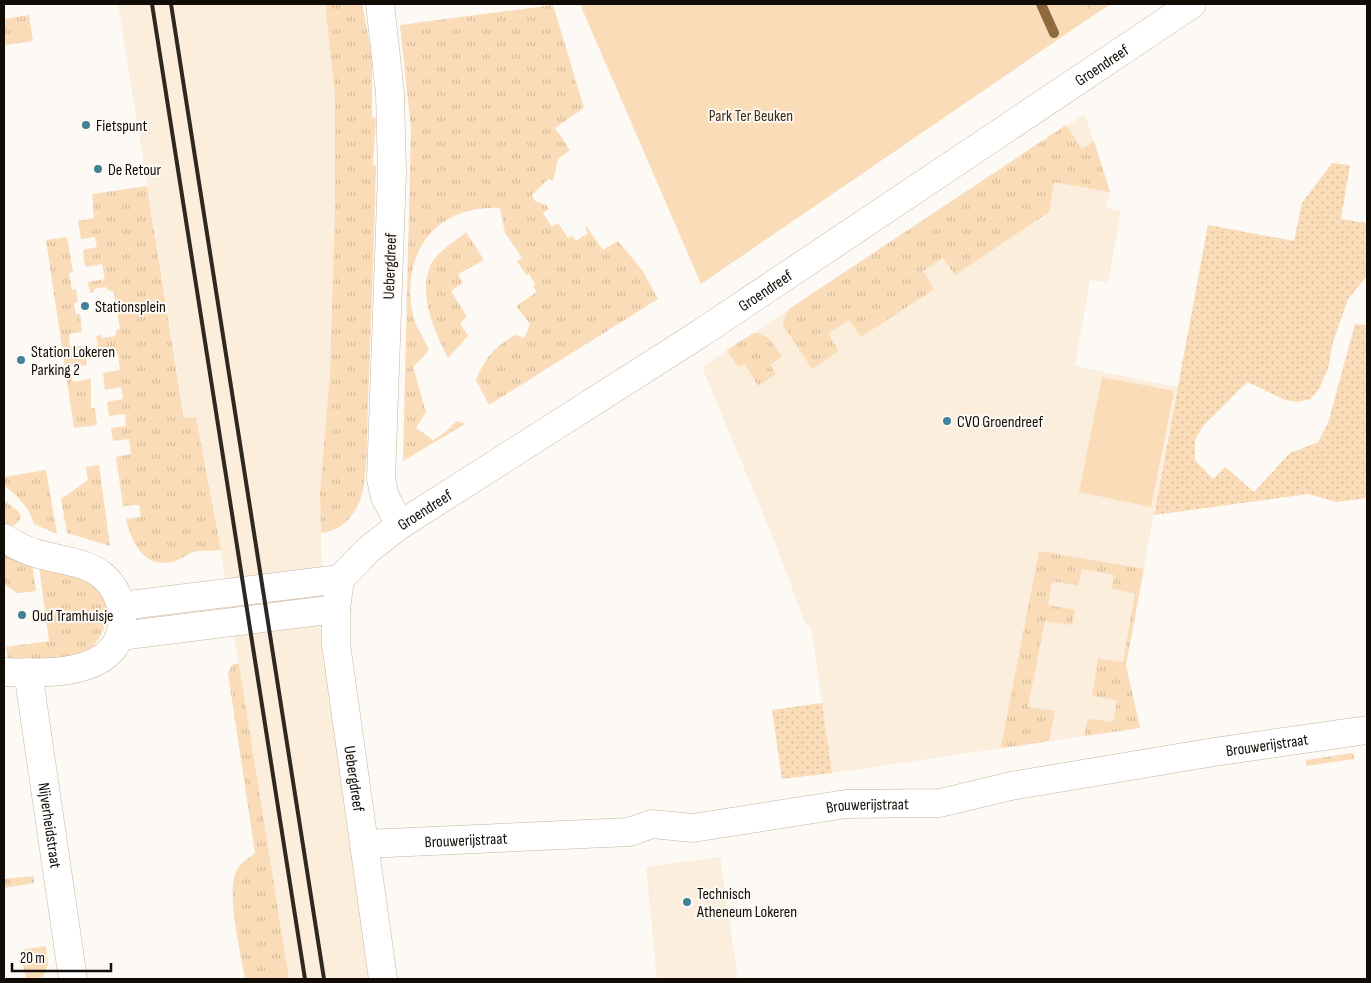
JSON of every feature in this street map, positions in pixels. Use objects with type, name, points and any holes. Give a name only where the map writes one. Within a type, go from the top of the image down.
[{"type":"street","name":"Uebergdreef","points":[[380,4],[390,93],[392,173],[381,479],[386,497],[400,525]]},
{"type":"street","name":"Groendreef","points":[[340,579],[369,549],[400,525],[701,333],[1192,4]]},
{"type":"street","points":[[6,541],[44,556],[85,566],[102,575],[114,587],[121,606],[120,636],[110,652],[96,662],[67,671],[16,672]]},
{"type":"street","name":"Uebergdreef","points":[[340,579],[336,609],[336,638],[383,979]]},
{"type":"street","points":[[121,606],[340,579]]},
{"type":"street","points":[[120,636],[336,609]]},
{"type":"street","name":"Nijverheidstraat","points":[[16,672],[73,979]]},
{"type":"street","name":"Brouwerijstraat","points":[[365,844],[629,832],[652,824],[693,828],[846,804],[940,803],[1011,786],[1214,752],[1367,730]]},
{"type":"shaded area","points":[[118,4],[325,4],[335,95],[335,205],[330,372],[320,493],[322,578],[326,656],[372,979],[289,979],[214,510],[196,418],[185,418]]},
{"type":"shaded area","name":"CVO Groendreef","points":[[1085,114],[1110,192],[1106,208],[1121,211],[1108,283],[1090,280],[1075,366],[1177,387],[1126,665],[1140,728],[832,773],[811,626],[806,625],[774,540],[702,367]]},
{"type":"shaded area","name":"Technisch Atheneum Lokeren","points":[[720,857],[738,979],[657,979],[646,867]]},
{"type":"green space","points":[[325,4],[362,4],[372,56],[372,117],[376,118],[373,165],[376,166],[367,453],[363,492],[354,513],[345,523],[334,530],[321,533],[320,493],[330,372],[335,205],[335,95]]},
{"type":"green space","name":"Park Ter Beuken","points":[[580,4],[1085,4],[1091,17],[701,284]]},
{"type":"green space","points":[[1085,4],[1111,4],[1091,17]]},
{"type":"green space","points":[[553,5],[584,108],[555,128],[570,150],[558,159],[553,181],[548,179],[532,195],[535,201],[546,205],[549,209],[543,213],[552,227],[558,223],[568,238],[572,236],[576,241],[588,233],[586,226],[603,250],[618,241],[642,270],[658,299],[489,405],[476,380],[487,359],[496,349],[515,335],[524,338],[530,324],[516,306],[537,292],[533,286],[535,284],[529,274],[526,275],[517,261],[522,258],[505,233],[500,208],[477,209],[456,215],[440,225],[426,239],[417,255],[411,275],[410,296],[414,319],[429,350],[413,367],[426,412],[416,428],[433,440],[457,421],[465,424],[403,461],[411,129],[400,25]]},
{"type":"green space","points":[[29,15],[33,41],[4,45],[4,19]]},
{"type":"green space","points":[[1066,125],[1082,149],[1094,141],[1110,192],[1054,182],[1049,212],[955,275],[943,258],[923,271],[934,289],[861,337],[849,320],[828,334],[839,351],[812,369],[783,325],[789,309]]},
{"type":"green space","points":[[1332,163],[1350,165],[1341,219],[1367,223],[1367,276],[1348,299],[1333,342],[1328,369],[1319,389],[1311,399],[1298,402],[1285,400],[1247,382],[1203,426],[1195,440],[1195,460],[1213,479],[1225,467],[1254,492],[1290,453],[1318,442],[1328,423],[1355,324],[1367,325],[1367,498],[1337,502],[1308,494],[1154,515],[1208,225],[1294,241],[1302,203]]},
{"type":"green space","points":[[147,186],[184,418],[196,417],[221,550],[193,552],[175,561],[162,563],[153,561],[140,551],[131,536],[126,519],[141,517],[139,505],[123,506],[116,457],[131,454],[129,439],[113,441],[111,428],[126,426],[125,414],[109,416],[107,402],[123,399],[121,387],[105,390],[103,373],[120,370],[118,354],[100,356],[96,336],[101,335],[102,338],[115,336],[117,330],[120,329],[114,292],[106,287],[94,289],[94,292],[90,293],[88,282],[105,279],[102,264],[85,267],[83,250],[97,247],[95,237],[81,239],[78,221],[94,218],[92,194]]},
{"type":"green space","points":[[466,232],[484,260],[458,274],[463,283],[451,291],[467,317],[460,323],[468,336],[448,358],[429,313],[426,288],[427,276],[431,264],[438,255]]},
{"type":"green space","points":[[67,237],[73,272],[69,273],[72,290],[76,289],[78,302],[74,303],[76,314],[80,314],[82,332],[69,334],[70,347],[84,346],[87,365],[70,368],[73,382],[91,379],[91,408],[95,408],[97,425],[74,428],[46,240]]},
{"type":"green space","points":[[758,333],[768,338],[782,356],[770,365],[776,374],[758,386],[745,364],[738,367],[727,350],[752,334]]},
{"type":"green space","points":[[1102,377],[1174,391],[1151,507],[1079,492]]},
{"type":"green space","points":[[99,465],[110,546],[67,533],[61,499],[88,480],[86,467]]},
{"type":"green space","points":[[46,470],[57,534],[34,524],[26,507],[4,485],[4,477]]},
{"type":"green space","points":[[4,500],[19,512],[21,518],[14,526],[4,524]]},
{"type":"green space","points":[[4,551],[32,563],[36,591],[17,593],[4,584]]},
{"type":"green space","points":[[1039,551],[1144,569],[1126,665],[1140,728],[1084,736],[1088,719],[1113,722],[1117,700],[1092,696],[1098,658],[1123,662],[1135,593],[1112,589],[1114,575],[1082,569],[1078,586],[1052,581],[1048,605],[1075,610],[1072,625],[1045,621],[1028,707],[1055,711],[1049,741],[1001,747]]},
{"type":"green space","points":[[39,566],[69,572],[84,578],[96,587],[103,597],[106,619],[103,630],[98,640],[81,655],[55,661],[8,659],[6,647],[49,641]]},
{"type":"green space","points":[[233,664],[239,664],[289,979],[245,979],[238,940],[233,909],[233,882],[239,866],[255,853],[228,673]]},
{"type":"green space","points":[[822,703],[832,773],[782,779],[772,710]]},
{"type":"green space","points":[[1353,753],[1354,759],[1306,766],[1306,760]]},
{"type":"green space","points":[[34,876],[34,883],[4,888],[4,879]]},
{"type":"green space","points":[[46,946],[48,964],[43,977],[26,979],[21,950]]},
{"type":"waterway","points":[[1041,4],[1054,33]]},
{"type":"railway","points":[[152,4],[305,979]]},
{"type":"railway","points":[[171,4],[324,979]]},
{"type":"place","name":"Fietspunt","points":[[86,125]]},
{"type":"place","name":"De Retour","points":[[98,169]]},
{"type":"place","name":"Stationsplein","points":[[85,306]]},
{"type":"place","name":"Station Lokeren Parking 2","points":[[21,360]]},
{"type":"place","name":"CVO Groendreef","points":[[947,421]]},
{"type":"place","name":"Oud Tramhuisje","points":[[22,615]]},
{"type":"place","name":"Technisch Atheneum Lokeren","points":[[687,902]]}]
